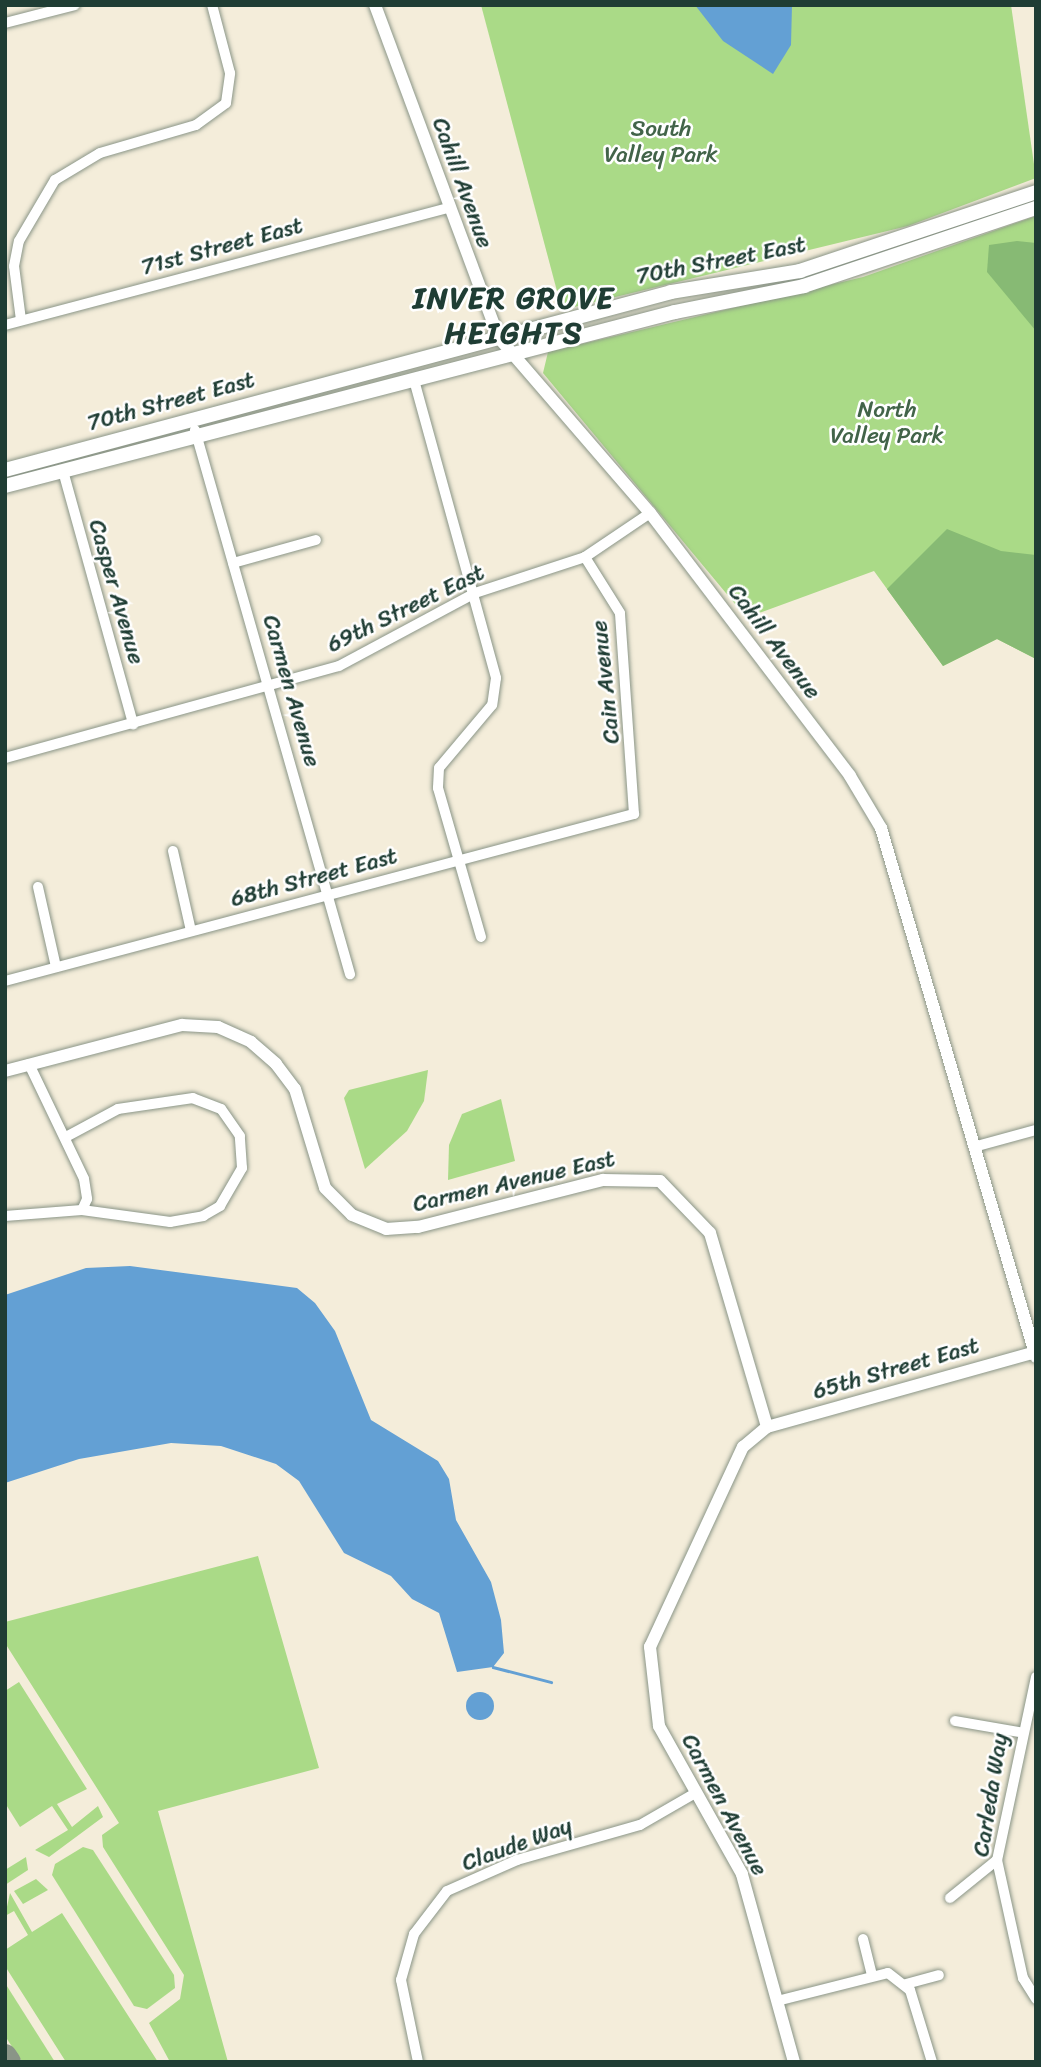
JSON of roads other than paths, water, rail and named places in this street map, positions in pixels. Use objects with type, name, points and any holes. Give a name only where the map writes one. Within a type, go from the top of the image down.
[{"type":"main road","name":"70th Street East","points":[[5,470],[671,292],[800,271],[1036,192]]},
{"type":"main road","name":"70th Street East","points":[[5,486],[513,354],[804,286],[1036,208]]},
{"type":"street","points":[[5,23],[75,5]]},
{"type":"street","points":[[21,320],[14,266],[19,241],[55,180],[100,153],[196,125],[226,103],[230,73],[212,5]]},
{"type":"street","name":"Cahill Avenue","points":[[375,5],[448,208],[499,338],[650,513],[850,776],[881,828],[977,1146],[1035,1354]]},
{"type":"street","name":"71st Street East","points":[[5,325],[448,208]]},
{"type":"street","points":[[414,380],[475,593],[496,678],[492,705],[439,768],[457,860],[481,937]]},
{"type":"street","name":"Carmen Avenue","points":[[192,419],[350,974]]},
{"type":"street","name":"Casper Avenue","points":[[62,471],[133,724]]},
{"type":"street","name":"69th Street East","points":[[5,758],[339,666],[475,593],[585,557],[650,513]]},
{"type":"street","points":[[233,563],[316,540]]},
{"type":"street","name":"Cain Avenue","points":[[585,557],[620,613],[634,814]]},
{"type":"street","name":"68th Street East","points":[[5,981],[634,814]]},
{"type":"street","points":[[173,851],[191,931]]},
{"type":"street","points":[[38,887],[56,967]]},
{"type":"street","name":"Carmen Avenue East","points":[[29,1064],[182,1025],[218,1027],[251,1042],[295,1089],[325,1188],[352,1215],[386,1228],[418,1227],[603,1180],[660,1181],[710,1233],[767,1427]]},
{"type":"street","points":[[5,1070],[29,1064],[52,1124],[66,1137],[84,1179],[82,1210]]},
{"type":"street","points":[[5,1216],[82,1210],[170,1222],[203,1216],[233,1190],[242,1168],[240,1136],[221,1109],[193,1098],[118,1110],[66,1137]]},
{"type":"street","points":[[977,1146],[1036,1130]]},
{"type":"street","name":"65th Street East","points":[[767,1427],[1035,1354]]},
{"type":"street","name":"Carmen Avenue","points":[[767,1427],[743,1447],[650,1647],[659,1726],[692,1795],[742,1874],[794,2062]]},
{"type":"street","name":"Carleda Way","points":[[1036,1677],[1019,1732],[997,1860],[1023,1978],[1036,1998]]},
{"type":"street","points":[[955,1721],[1019,1732]]},
{"type":"street","name":"Claude Way","points":[[418,2062],[401,1980],[414,1934],[447,1891],[517,1860],[640,1825],[692,1795]]},
{"type":"street","points":[[950,1898],[997,1860]]},
{"type":"street","points":[[863,1939],[872,1974]]},
{"type":"street","points":[[778,2001],[872,1974],[888,1973],[906,1984],[932,2062]]},
{"type":"street","points":[[906,1984],[939,1975]]},
{"type":"water","points":[[695,5],[792,5],[791,45],[773,74],[723,41]]},
{"type":"water","points":[[130,1266],[297,1288],[315,1303],[335,1331],[371,1420],[438,1461],[449,1479],[456,1520],[491,1582],[501,1620],[504,1653],[493,1667],[457,1672],[439,1613],[412,1599],[391,1576],[344,1553],[299,1481],[276,1464],[221,1446],[171,1443],[79,1459],[5,1483],[5,1295],[86,1268]]},
{"type":"water","points":[[480,1692],[490,1696],[494,1706],[490,1716],[480,1720],[470,1716],[466,1706],[470,1696]]},
{"type":"waterway","points":[[493,1667],[551,1682]]},
{"type":"district","name":"INVER GROVE HEIGHTS","points":[[514,315]]},
{"type":"park label","name":"South Valley Park","points":[[661,142]]},
{"type":"park label","name":"North Valley Park","points":[[887,423]]}]
